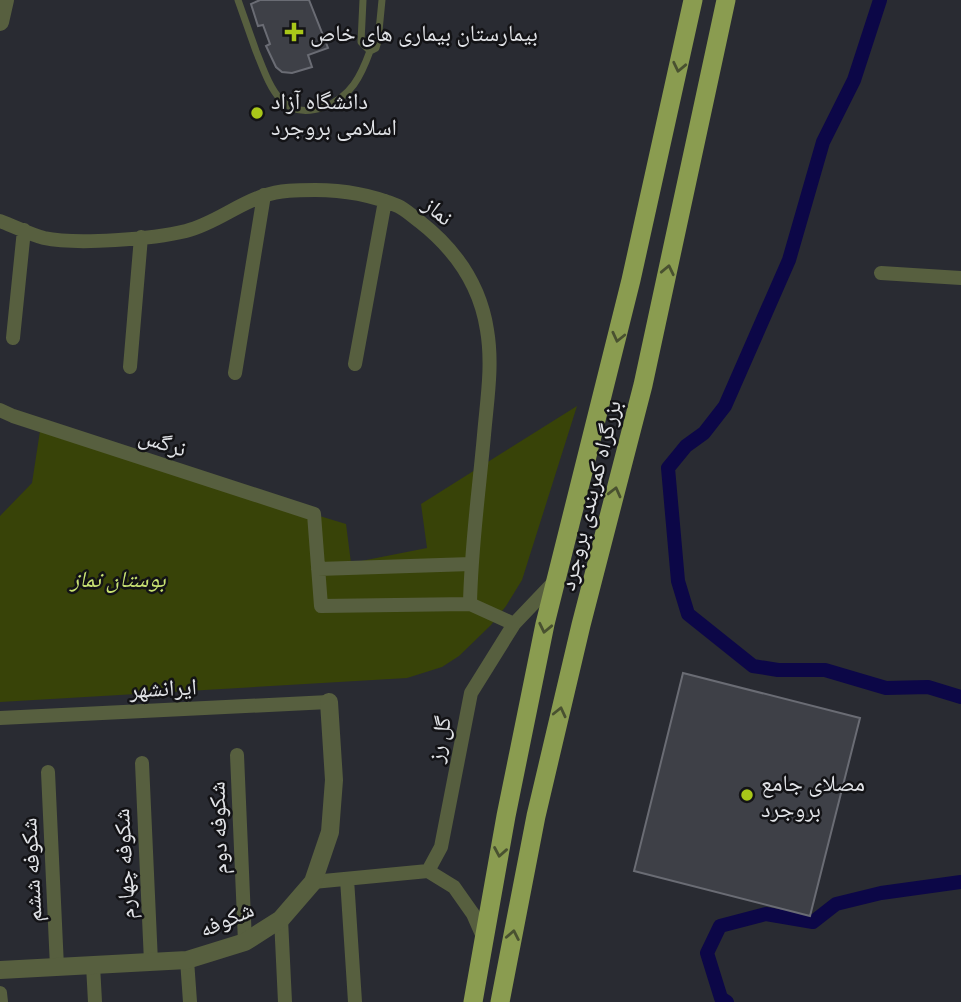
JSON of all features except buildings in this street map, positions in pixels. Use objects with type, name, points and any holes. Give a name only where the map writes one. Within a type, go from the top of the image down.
[{"type":"highway","name":"بزرگراه کمربندی بروجرد","points":[[473,1002],[545,624],[629,292],[693,0]]},
{"type":"highway","name":"بزرگراه کمربندی بروجرد","points":[[500,1002],[536,816],[581,625],[643,384],[726,0]]},
{"type":"street","points":[[0,22],[5,0]]},
{"type":"street","name":"نماز","points":[[0,221],[42,237],[69,242],[141,237],[188,231],[264,195],[324,190],[366,195],[385,201],[400,207],[436,234],[462,264],[479,295],[487,331],[490,377],[471,564],[470,604]]},
{"type":"street","points":[[234,373],[264,195]]},
{"type":"street","points":[[355,364],[385,201]]},
{"type":"street","points":[[13,338],[24,230]]},
{"type":"street","points":[[130,367],[141,237]]},
{"type":"street","points":[[881,273],[961,278]]},
{"type":"street","name":"نرگس","points":[[0,410],[313,514],[318,569]]},
{"type":"street","points":[[471,564],[318,569],[321,606],[470,604],[514,624]]},
{"type":"street","name":"گل رز","points":[[428,871],[441,847],[471,693],[514,624],[557,579]]},
{"type":"street","name":"ایرانشهر","points":[[0,718],[329,702]]},
{"type":"street","name":"شکوفه","points":[[0,970],[187,961],[245,942],[281,919],[313,882],[330,832],[334,780],[329,702]]},
{"type":"street","name":"شکوفه دوم","points":[[237,755],[245,942]]},
{"type":"street","name":"شکوفه چهارم","points":[[142,763],[150,962]]},
{"type":"street","name":"شکوفه ششم","points":[[48,772],[57,967]]},
{"type":"street","points":[[313,882],[428,871],[454,887],[473,914],[484,939]]},
{"type":"street","points":[[347,878],[355,1002]]},
{"type":"street","points":[[281,919],[285,1002]]},
{"type":"street","points":[[187,961],[190,1002]]},
{"type":"street","points":[[93,965],[95,1002]]},
{"type":"street","points":[[0,993],[1,1002]]},
{"type":"lane","points":[[238,0],[270,86],[279,99],[293,108],[313,110],[342,98],[356,84],[370,51],[376,48],[379,41],[382,0]]},
{"type":"lane","points":[[363,0],[362,42],[370,51]]},
{"type":"green space","name":"بوستان نماز","points":[[577,406],[522,580],[491,625],[459,656],[442,667],[407,678],[0,702],[0,516],[32,483],[40,431],[346,524],[351,563],[427,548],[421,504]]},
{"type":"waterway","points":[[880,0],[854,80],[823,142],[789,260],[725,406],[704,433],[686,446],[668,468],[678,581],[688,614],[753,666],[778,670],[825,670],[886,688],[928,687],[961,697]]},
{"type":"waterway","points":[[727,1002],[721,998],[707,953],[720,926],[766,914],[813,922],[836,904],[881,893],[961,882]]},
{"type":"place","name":"بیمارستان بیماری های خاص","points":[[294,32]]},
{"type":"place","name":"دانشگاه آزاد اسلامی بروجرد","points":[[257,113]]},
{"type":"place","name":"مصلای جامع بروجرد","points":[[747,795]]}]
